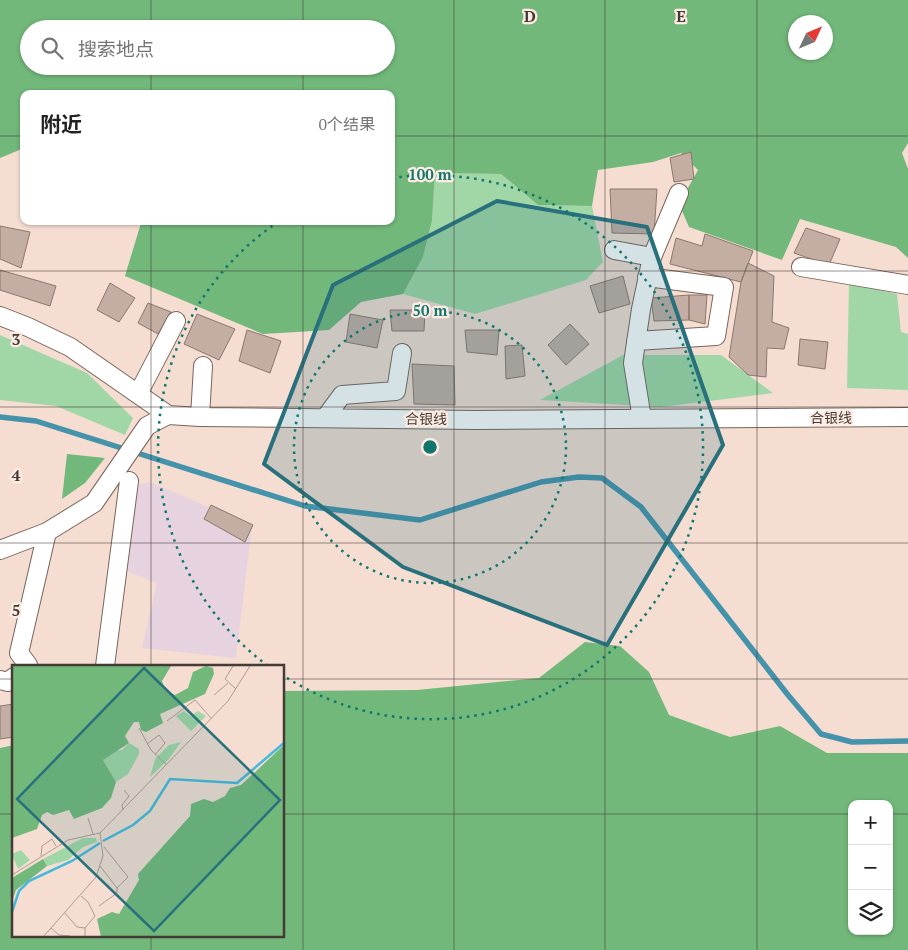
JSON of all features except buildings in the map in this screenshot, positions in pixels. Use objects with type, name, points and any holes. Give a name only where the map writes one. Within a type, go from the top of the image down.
[{"type":"street","points":[[642,419],[633,363],[636,341],[652,256],[679,193]]},
{"type":"street","points":[[614,250],[652,256]]},
{"type":"street","points":[[801,267],[908,285]]},
{"type":"street","points":[[636,341],[716,336],[724,287],[647,277]]},
{"type":"street","points":[[0,316],[28,326],[70,347],[168,415],[147,426],[94,504],[47,532],[0,550]]},
{"type":"street","points":[[138,394],[176,321]]},
{"type":"street","points":[[325,418],[342,395],[396,391],[402,353]]},
{"type":"street","points":[[200,417],[203,366]]},
{"type":"street","name":"合银线","points":[[168,415],[325,418],[908,418]]},
{"type":"street","points":[[106,665],[129,481]]},
{"type":"street","points":[[29,665],[19,653],[47,532]]},
{"type":"street","points":[[0,680],[8,682],[12,679]]},
{"type":"highlighted area","points":[[497,201],[647,227],[723,445],[607,645],[403,567],[264,464],[333,285]]},
{"type":"shaded area","points":[[149,482],[252,525],[236,658],[142,648],[157,583],[123,570],[125,488]]},
{"type":"green space","points":[[0,0],[908,0],[908,143],[902,153],[908,169],[908,258],[896,247],[800,219],[782,260],[689,227],[679,204],[698,170],[681,153],[653,162],[598,170],[592,206],[538,205],[501,174],[435,173],[432,221],[423,257],[403,294],[361,302],[329,330],[263,334],[125,276],[140,225],[395,225],[395,90],[20,90],[20,150],[0,158]]},
{"type":"green space","points":[[435,173],[501,174],[538,205],[592,206],[603,262],[586,280],[475,314],[403,294],[423,257],[432,221]]},
{"type":"green space","points":[[849,283],[897,294],[901,332],[908,334],[908,390],[847,388]]},
{"type":"green space","points":[[0,335],[87,373],[133,418],[125,435],[56,406],[0,400]]},
{"type":"green space","points":[[623,355],[721,355],[773,393],[661,407],[540,400]]},
{"type":"green space","points":[[67,454],[105,458],[85,483],[62,499]]},
{"type":"green space","points":[[585,642],[620,646],[649,672],[669,715],[730,737],[780,726],[827,753],[908,753],[908,950],[0,950],[0,748],[12,745],[12,938],[285,938],[285,691],[417,690],[539,678]]},
{"type":"waterway","points":[[0,417],[36,421],[305,506],[420,520],[541,482],[579,477],[602,478],[641,507],[788,695],[821,734],[852,742],[908,741]]}]
